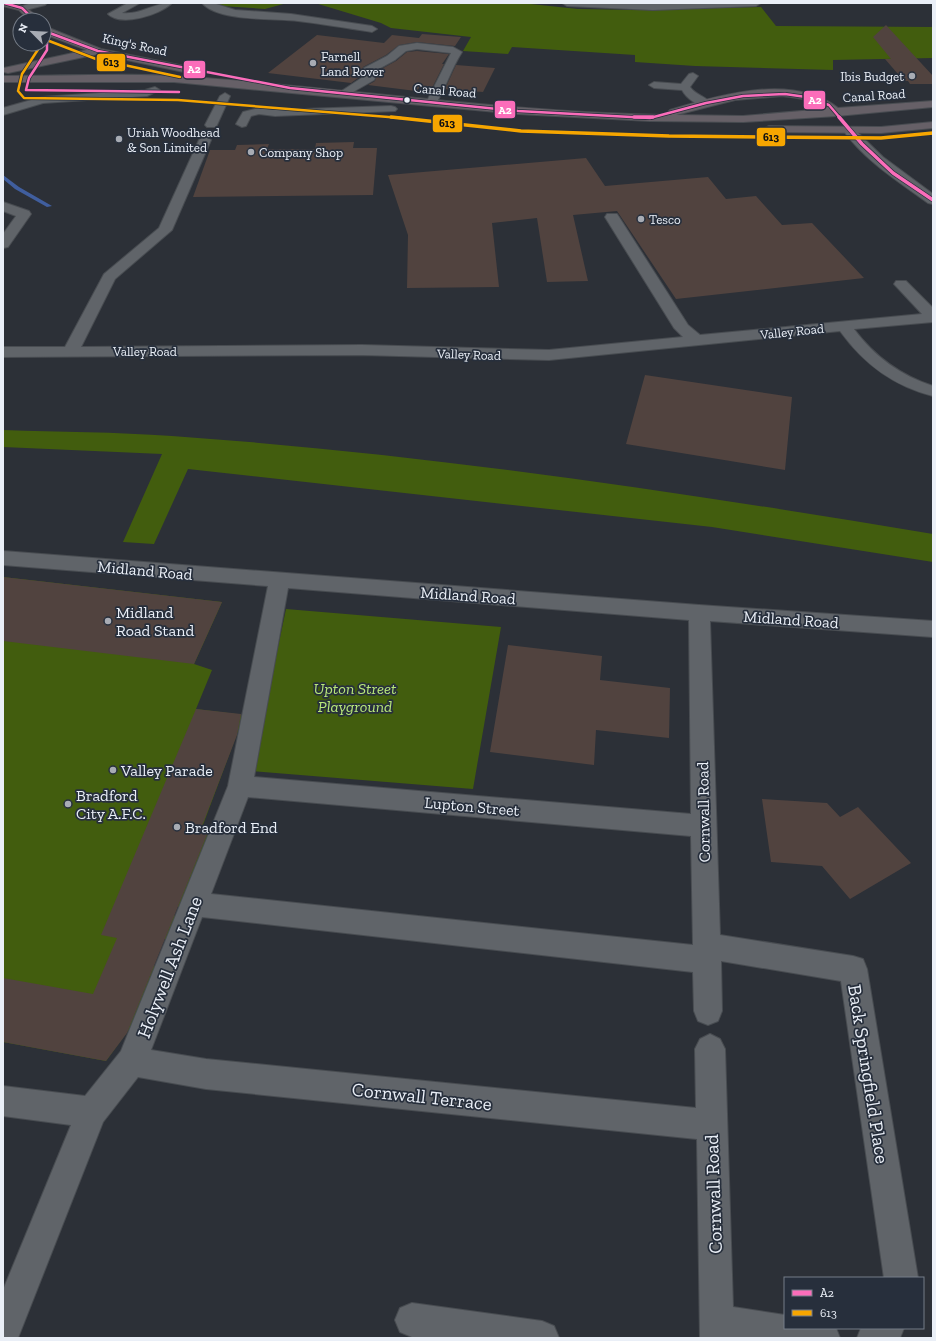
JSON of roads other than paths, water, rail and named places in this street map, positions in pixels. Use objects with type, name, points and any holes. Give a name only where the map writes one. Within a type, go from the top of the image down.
[{"type":"main road","points":[[4,3],[22,8],[26,12]]},
{"type":"main road","name":"King's Road","points":[[52,33],[98,51],[145,62],[290,88]]},
{"type":"main road","points":[[3,71],[98,51]]},
{"type":"main road","name":"King's Road","points":[[26,90],[29,78],[46,52]]},
{"type":"main road","points":[[139,90],[150,79],[156,70],[145,62]]},
{"type":"main road","name":"Canal Road","points":[[3,79],[150,79],[205,81],[518,111],[650,118],[789,121],[933,104]]},
{"type":"main road","name":"Canal Road","points":[[3,89],[155,90],[390,109],[521,122],[669,128],[881,130],[933,125]]},
{"type":"main road","points":[[650,118],[706,103],[743,96],[797,95],[818,100],[829,105],[849,130]]},
{"type":"main road","points":[[838,116],[905,117],[933,114]]},
{"type":"street","points":[[22,8],[42,3]]},
{"type":"street","points":[[136,3],[113,14],[130,18],[141,16],[167,3]]},
{"type":"street","points":[[207,3],[217,9],[233,12],[318,20],[372,29]]},
{"type":"street","points":[[567,3],[653,7],[756,3]]},
{"type":"street","points":[[342,94],[370,78],[367,75],[368,70],[391,58],[403,48],[417,46],[453,50],[457,52],[457,54],[448,66],[444,79],[431,103]]},
{"type":"street","points":[[685,87],[686,83],[693,76]]},
{"type":"street","points":[[654,85],[685,87]]},
{"type":"street","points":[[685,87],[691,96],[706,103]]},
{"type":"street","points":[[3,110],[26,90]]},
{"type":"street","points":[[3,110],[14,110],[42,100],[147,93],[155,90]]},
{"type":"street","points":[[412,101],[421,91]]},
{"type":"street","points":[[211,125],[225,96]]},
{"type":"street","points":[[242,124],[247,114],[259,111],[275,113],[390,109]]},
{"type":"street","points":[[849,130],[893,173],[933,200]]},
{"type":"street","points":[[71,351],[109,277],[165,230],[205,140]]},
{"type":"street","points":[[3,206],[24,214],[3,244]]},
{"type":"street","points":[[612,217],[682,328],[697,341]]},
{"type":"street","points":[[901,284],[933,316]]},
{"type":"street","name":"Valley Road","points":[[3,352],[362,350],[549,355],[933,316]]},
{"type":"street","points":[[844,326],[879,366],[902,380],[933,391]]},
{"type":"street","name":"Midland Road","points":[[3,558],[279,581],[933,629]]},
{"type":"street","name":"Holywell Ash Lane","points":[[3,1332],[92,1112],[132,1061],[240,786],[279,581]]},
{"type":"street","name":"Cornwall Road","points":[[699,613],[708,1011]]},
{"type":"street","name":"Lupton Street","points":[[240,786],[703,826]]},
{"type":"street","points":[[194,904],[707,953]]},
{"type":"street","name":"Back Springfield Place","points":[[707,953],[853,969],[901,1277]]},
{"type":"street","name":"Cornwall Road","points":[[710,1049],[717,1330]]},
{"type":"street","name":"Cornwall Terrace","points":[[132,1061],[206,1074],[711,1125]]},
{"type":"street","points":[[3,1101],[92,1112]]},
{"type":"street","points":[[412,1320],[542,1338]]},
{"type":"street","points":[[874,1338],[886,1329]]},
{"type":"street","points":[[717,1330],[823,1338]]},
{"type":"waterway","points":[[3,177],[17,188],[49,206]]},
{"type":"place","name":"Farnell Land Rover","points":[[313,63]]},
{"type":"place","name":"Ibis Budget","points":[[912,76]]},
{"type":"place","name":"Uriah Woodhead & Son Limited","points":[[119,139]]},
{"type":"place","name":"Company Shop","points":[[251,152]]},
{"type":"place","name":"Tesco","points":[[641,219]]},
{"type":"place","name":"Midland Road Stand","points":[[108,621]]},
{"type":"place","name":"Valley Parade","points":[[113,770]]},
{"type":"place","name":"Bradford City A.F.C.","points":[[68,804]]},
{"type":"place","name":"Bradford End","points":[[177,827]]},
{"type":"park label","name":"Upton Street Playground","points":[[355,697]]}]
